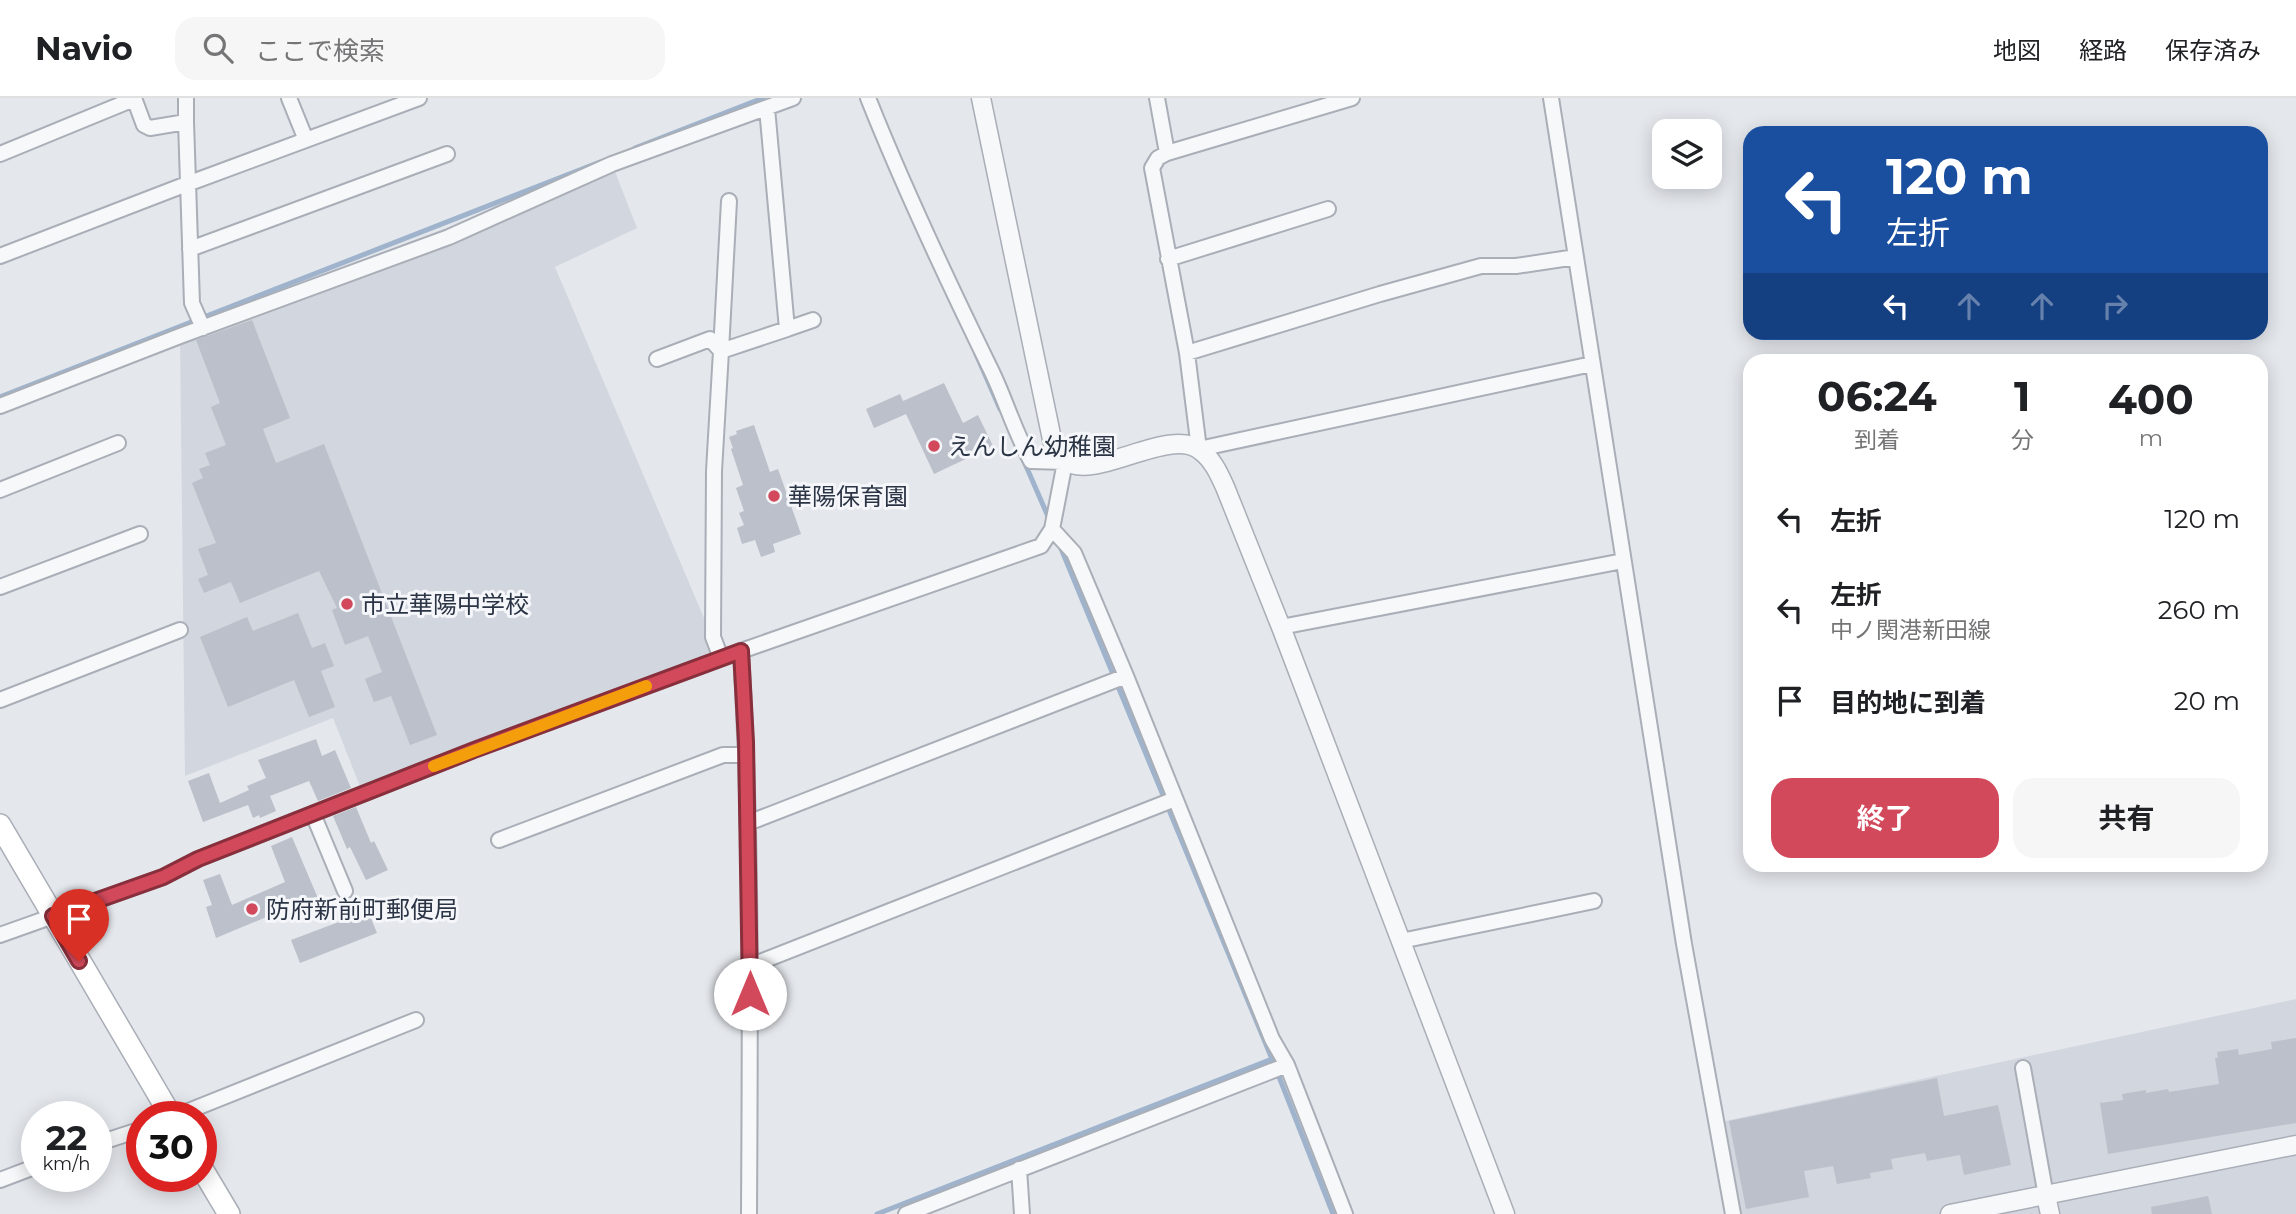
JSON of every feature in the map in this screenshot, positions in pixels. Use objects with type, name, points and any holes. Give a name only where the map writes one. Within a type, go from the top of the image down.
[{"type":"main road","points":[[0,825],[165,1101]]},
{"type":"main road","points":[[214,1192],[225,1212]]},
{"type":"street","points":[[186,98],[192,303],[203,328]]},
{"type":"street","points":[[289,98],[306,140]]},
{"type":"street","points":[[0,256],[419,98]]},
{"type":"street","points":[[0,406],[449,237],[612,164],[793,98]]},
{"type":"street","points":[[867,98],[1031,461],[1065,462],[1083,467],[1161,447],[1182,444],[1199,449],[1592,364]]},
{"type":"street","points":[[981,98],[1054,449],[1065,462]]},
{"type":"street","points":[[1157,98],[1167,153]]},
{"type":"street","points":[[1352,98],[1320,103],[1167,153],[1158,158],[1152,168],[1188,353],[1199,449],[1215,466],[1225,486],[1505,1214]]},
{"type":"street","points":[[1551,98],[1684,944],[1733,1214]]},
{"type":"street","points":[[0,153],[134,99],[144,125],[150,128],[186,122]]},
{"type":"street","points":[[767,108],[787,329]]},
{"type":"street","points":[[190,249],[447,154]]},
{"type":"street","points":[[721,658],[713,637],[714,471],[729,201]]},
{"type":"street","points":[[1168,259],[1328,209]]},
{"type":"street","points":[[1188,353],[1481,266],[1516,266],[1576,257]]},
{"type":"street","points":[[721,351],[813,320]]},
{"type":"street","points":[[657,359],[710,339],[721,351]]},
{"type":"street","points":[[0,489],[118,443]]},
{"type":"street","points":[[0,935],[163,877],[198,859],[474,750],[721,658],[1041,545],[1052,530],[1065,462]]},
{"type":"street","points":[[1052,530],[1073,553],[1126,676],[1272,1039],[1287,1065],[1345,1214]]},
{"type":"street","points":[[0,587],[140,534]]},
{"type":"street","points":[[1281,627],[1623,561]]},
{"type":"street","points":[[0,700],[180,630]]},
{"type":"street","points":[[741,651],[748,823],[749,1214]]},
{"type":"street","points":[[748,823],[1126,676]]},
{"type":"street","points":[[499,841],[723,755],[746,755]]},
{"type":"street","points":[[750,966],[1175,799]]},
{"type":"street","points":[[313,814],[345,891]]},
{"type":"street","points":[[1401,941],[1594,901]]},
{"type":"street","points":[[212,1101],[416,1020]]},
{"type":"street","points":[[906,1214],[1287,1065]]},
{"type":"street","points":[[2023,1068],[2048,1205]]},
{"type":"street","points":[[1950,1214],[2048,1205],[2296,1144]]},
{"type":"street","points":[[1019,1169],[1023,1214]]},
{"type":"street","points":[[0,1180],[21,1172]]},
{"type":"shaded area","points":[[612,164],[637,228],[555,267],[721,658],[363,794],[333,718],[185,776],[180,336],[448,237]]},
{"type":"shaded area","points":[[2296,999],[2296,1214],[1733,1214],[1716,1123]]},
{"type":"building","points":[[252,320],[290,418],[263,429],[276,463],[324,444],[437,735],[410,745],[391,696],[374,702],[365,679],[382,672],[368,636],[345,645],[332,610],[337,608],[319,571],[240,603],[231,582],[204,593],[198,579],[208,575],[198,549],[216,543],[192,483],[203,478],[199,469],[210,465],[205,453],[226,445],[211,407],[220,403],[196,340]]},
{"type":"building","points":[[944,383],[963,423],[978,415],[993,446],[934,474],[906,414],[874,428],[866,409],[900,394],[903,401]]},
{"type":"building","points":[[754,425],[770,472],[778,469],[801,534],[773,544],[775,552],[761,557],[755,540],[742,544],[737,528],[744,525],[739,513],[744,511],[736,488],[743,485],[729,437],[737,434],[736,431]]},
{"type":"building","points":[[298,613],[312,648],[325,643],[334,666],[321,671],[335,707],[309,717],[294,680],[228,707],[200,637],[247,617],[253,631]]},
{"type":"building","points":[[316,739],[322,756],[335,750],[351,788],[318,801],[309,781],[270,796],[276,811],[260,818],[259,815],[253,818],[248,805],[203,822],[188,781],[209,773],[220,803],[249,790],[247,786],[266,778],[258,760]]},
{"type":"building","points":[[356,807],[371,843],[374,841],[388,870],[366,880],[350,847],[347,849],[333,816]]},
{"type":"building","points":[[292,837],[320,903],[298,913],[295,905],[216,938],[206,907],[212,905],[203,880],[220,874],[232,905],[285,882],[271,846]]},
{"type":"building","points":[[368,911],[377,933],[300,963],[291,940]]},
{"type":"building","points":[[2296,1038],[2296,1123],[2108,1154],[2100,1103],[2123,1100],[2122,1094],[2146,1090],[2146,1093],[2168,1089],[2169,1092],[2219,1084],[2215,1058],[2218,1058],[2217,1052],[2238,1049],[2239,1055],[2272,1049],[2271,1042]]},
{"type":"building","points":[[1937,1078],[1944,1116],[1998,1105],[2011,1165],[1964,1175],[1960,1155],[1927,1161],[1925,1153],[1891,1159],[1893,1169],[1870,1173],[1871,1178],[1837,1184],[1833,1166],[1804,1171],[1809,1197],[1746,1209],[1729,1121]]},
{"type":"building","points":[[2208,1196],[2212,1214],[2152,1214],[2151,1207]]},
{"type":"waterway","points":[[635,148],[763,98]]},
{"type":"waterway","points":[[0,397],[600,162]]},
{"type":"waterway","points":[[976,354],[1000,409]]},
{"type":"waterway","points":[[1023,459],[1050,521]]},
{"type":"waterway","points":[[1060,546],[1272,1059],[1333,1214]]},
{"type":"waterway","points":[[877,1214],[1272,1059]]},
{"type":"slow traffic","points":[[434,766],[646,686]]},
{"type":"place","name":"えんしん幼稚園","points":[[934,446]]},
{"type":"place","name":"華陽保育園","points":[[774,496]]},
{"type":"place","name":"市立華陽中学校","points":[[347,604]]},
{"type":"place","name":"防府新前町郵便局","points":[[252,909]]},
{"type":"route","points":[[79,961],[53,916],[163,877],[198,859],[474,750],[741,651],[746,742],[750,994]]}]
